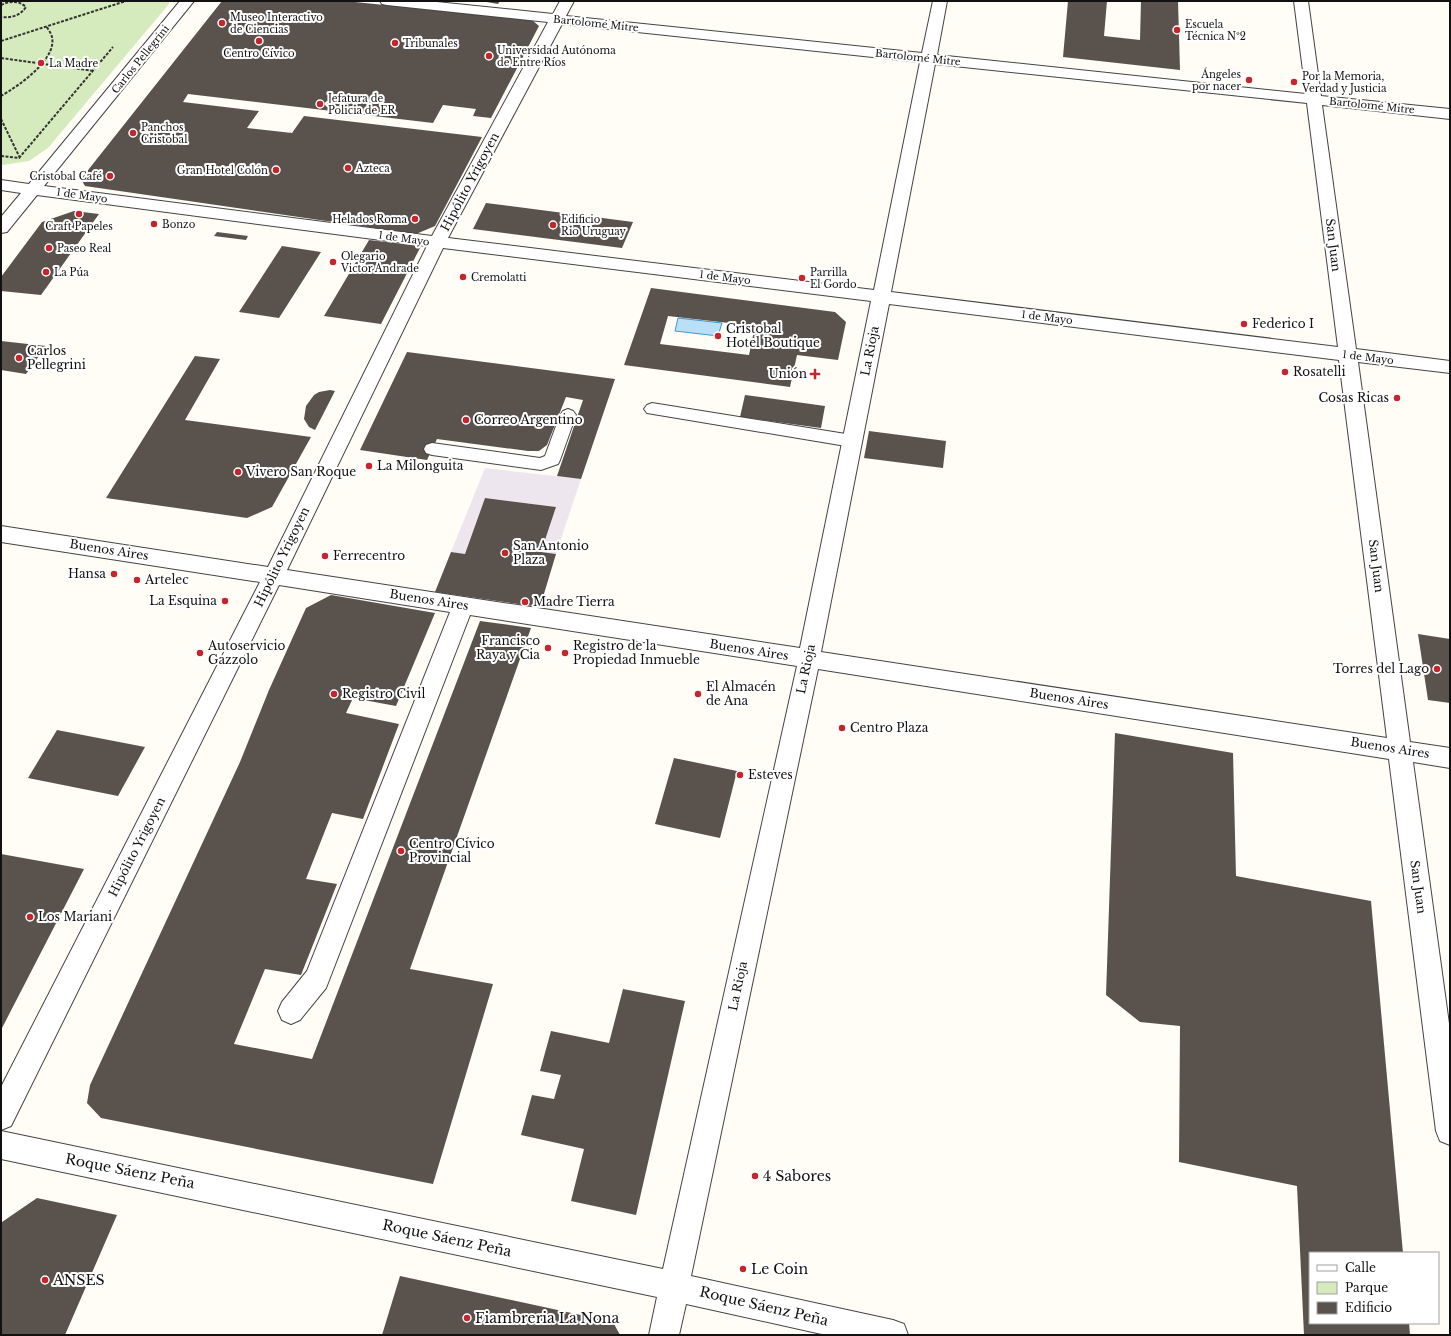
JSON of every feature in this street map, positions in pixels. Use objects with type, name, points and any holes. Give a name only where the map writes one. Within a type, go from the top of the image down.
[{"type":"street","name":"Carlos Pellegrini","points":[[1,228],[187,1]]},
{"type":"street","name":"Bartolomé Mitre","points":[[387,1],[1450,114]]},
{"type":"street","name":"Hipólito Yrigoyen","points":[[1,1116],[274,575],[438,242],[567,1]]},
{"type":"street","name":"La Rioja","points":[[664,1335],[809,659],[880,296],[940,1]]},
{"type":"street","name":"San Juan","points":[[1301,1],[1450,1132]]},
{"type":"street","name":"1 de Mayo","points":[[1,185],[438,242],[1450,367]]},
{"type":"street","name":"Buenos Aires","points":[[1,534],[1450,758]]},
{"type":"street","points":[[291,1011],[317,979],[463,606]]},
{"type":"street","name":"Roque Sáenz Peña","points":[[1,1145],[674,1286],[893,1335]]},
{"type":"lane","points":[[652,409],[852,441]]},
{"type":"lane","points":[[432,450],[541,464],[552,460],[568,416]]},
{"type":"path","points":[[1,4],[16,1],[26,7],[22,12],[14,16],[1,17]]},
{"type":"path","points":[[1,41],[126,1]]},
{"type":"path","points":[[1,96],[26,80],[51,52],[52,37],[46,26]]},
{"type":"path","points":[[19,158],[117,42]]},
{"type":"path","points":[[1,58],[126,75]]},
{"type":"path","points":[[1,119],[33,189]]},
{"type":"path","points":[[1,156],[19,158]]},
{"type":"shaded area","points":[[485,468],[581,479],[556,554],[541,552],[556,507],[485,498],[465,554],[451,552]]},
{"type":"green space","points":[[1,1],[169,1],[169,4],[48,148],[29,161],[3,165],[1,164]]},
{"type":"water","points":[[678,318],[722,323],[718,336],[675,331]]},
{"type":"building","points":[[222,1],[345,1],[532,20],[539,26],[491,118],[473,116],[476,109],[443,105],[433,123],[188,94],[183,102],[259,111],[247,128],[292,133],[304,116],[482,137],[435,226],[416,234],[85,186],[81,179]]},
{"type":"building","points":[[481,1],[500,1],[498,4]]},
{"type":"building","points":[[1068,1],[1107,1],[1104,36],[1140,40],[1141,1],[1178,1],[1180,70],[1063,57]]},
{"type":"building","name":"Edificio Rio Uruguay","points":[[486,203],[633,222],[622,248],[473,229]]},
{"type":"building","name":"Paseo Real","points":[[74,211],[99,214],[41,295],[1,291],[1,277],[42,222]]},
{"type":"building","points":[[217,232],[248,236],[246,240],[214,236]]},
{"type":"building","points":[[369,240],[421,246],[381,324],[324,316]]},
{"type":"building","points":[[282,246],[321,252],[279,318],[239,312]]},
{"type":"building","points":[[651,288],[835,312],[846,322],[838,360],[797,355],[790,387],[624,365]],"holes":[[[668,316],[755,326],[749,355],[660,344]]]},
{"type":"building","name":"Carlos Pellegrini","points":[[1,341],[46,346],[26,374],[1,370]]},
{"type":"building","name":"Correo Argentino","points":[[407,352],[615,379],[581,479],[557,476],[583,400],[566,397],[547,445],[539,451],[528,451],[437,439],[427,460],[360,450]]},
{"type":"building","points":[[195,356],[220,359],[185,420],[311,437],[272,507],[247,518],[106,498]]},
{"type":"building","points":[[330,390],[335,391],[315,430],[309,427],[304,419],[306,406],[314,395],[319,392]]},
{"type":"building","points":[[745,395],[825,406],[821,428],[740,417]]},
{"type":"building","points":[[869,431],[946,441],[943,468],[864,458]]},
{"type":"building","name":"San Antonio Plaza","points":[[485,498],[556,507],[541,552],[556,554],[540,607],[435,592],[451,552],[465,554]]},
{"type":"building","points":[[331,595],[435,613],[396,706],[353,698],[346,713],[399,724],[363,819],[332,813],[306,879],[337,884],[301,975],[265,969],[234,1044],[312,1059],[480,621],[531,628],[410,969],[493,984],[433,1184],[101,1118],[87,1103],[90,1085],[240,762],[269,690],[306,608]]},
{"type":"building","name":"Torres del Lago","points":[[1418,634],[1450,639],[1450,703],[1428,700]]},
{"type":"building","points":[[57,730],[145,747],[118,796],[28,778]]},
{"type":"building","points":[[1115,733],[1233,753],[1236,876],[1371,901],[1403,1252],[1309,1252],[1309,1324],[1409,1324],[1410,1335],[1304,1335],[1297,1186],[1179,1162],[1180,1026],[1140,1022],[1106,995]]},
{"type":"building","points":[[674,758],[737,771],[720,838],[655,824]]},
{"type":"building","name":"Los Mariani","points":[[1,854],[84,869],[1,1030]]},
{"type":"building","points":[[623,989],[685,1001],[636,1215],[571,1201],[584,1149],[521,1135],[532,1095],[554,1099],[561,1075],[540,1071],[551,1031],[609,1043]]},
{"type":"building","name":"ANSES","points":[[37,1198],[117,1215],[65,1335],[1,1335],[1,1224]]},
{"type":"building","points":[[400,1276],[613,1322],[620,1335],[382,1335]]},
{"type":"place","name":"Museo Interactivo de Ciencias","points":[[222,23]]},
{"type":"place","name":"Escuela Técnica Nº2","points":[[1177,30]]},
{"type":"place","name":"Centro Cívico","points":[[259,41]]},
{"type":"place","name":"Tribunales","points":[[395,43]]},
{"type":"place","name":"Universidad Autónoma de Entre Ríos","points":[[489,56]]},
{"type":"place","name":"La Madre","points":[[41,63]]},
{"type":"place","name":"Ángeles por nacer","points":[[1249,80]]},
{"type":"place","name":"Por la Memoria, Verdad y Justicia","points":[[1294,82]]},
{"type":"place","name":"Jefatura de Policia de ER","points":[[320,104]]},
{"type":"place","name":"Panchos Cristobal","points":[[133,133]]},
{"type":"place","name":"Azteca","points":[[348,168]]},
{"type":"place","name":"Gran Hotel Colón","points":[[276,170]]},
{"type":"place","name":"Cristobal Café","points":[[110,176]]},
{"type":"place","name":"Craft Papeles","points":[[79,214]]},
{"type":"place","name":"Helados Roma","points":[[415,219]]},
{"type":"place","name":"Bonzo","points":[[154,224]]},
{"type":"place","name":"Edificio Rio Uruguay","points":[[553,225]]},
{"type":"place","name":"Paseo Real","points":[[49,248]]},
{"type":"place","name":"Olegario Victor Andrade","points":[[333,262]]},
{"type":"place","name":"La Púa","points":[[46,272]]},
{"type":"place","name":"Cremolatti","points":[[463,277]]},
{"type":"place","name":"Parrilla El Gordo","points":[[802,278]]},
{"type":"place","name":"Federico I","points":[[1244,324]]},
{"type":"place","name":"Cristobal Hotel Boutique","points":[[718,336]]},
{"type":"place","name":"Carlos Pellegrini","points":[[19,358]]},
{"type":"place","name":"Rosatelli","points":[[1285,372]]},
{"type":"place","name":"Unión","points":[[815,374]]},
{"type":"place","name":"Cosas Ricas","points":[[1397,398]]},
{"type":"place","name":"Correo Argentino","points":[[466,420]]},
{"type":"place","name":"La Milonguita","points":[[369,466]]},
{"type":"place","name":"Vivero San Roque","points":[[238,472]]},
{"type":"place","name":"San Antonio Plaza","points":[[505,553]]},
{"type":"place","name":"Ferrecentro","points":[[325,556]]},
{"type":"place","name":"Hansa","points":[[114,574]]},
{"type":"place","name":"Artelec","points":[[137,580]]},
{"type":"place","name":"La Esquina","points":[[225,601]]},
{"type":"place","name":"Madre Tierra","points":[[525,602]]},
{"type":"place","name":"Francisco Raya y Cia","points":[[548,648]]},
{"type":"place","name":"Autoservicio Gazzolo","points":[[200,653]]},
{"type":"place","name":"Registro de la Propiedad Inmueble","points":[[565,653]]},
{"type":"place","name":"Torres del Lago","points":[[1437,669]]},
{"type":"place","name":"Registro Civil","points":[[334,694]]},
{"type":"place","name":"El Almacén de Ana","points":[[698,694]]},
{"type":"place","name":"Centro Plaza","points":[[842,728]]},
{"type":"place","name":"Esteves","points":[[740,775]]},
{"type":"place","name":"Centro Cívico Provincial","points":[[401,851]]},
{"type":"place","name":"Los Mariani","points":[[30,917]]},
{"type":"place","name":"4 Sabores","points":[[755,1176]]},
{"type":"place","name":"Le Coin","points":[[743,1269]]},
{"type":"place","name":"ANSES","points":[[45,1280]]},
{"type":"place","name":"Fiambreria La Nona","points":[[467,1318]]}]
